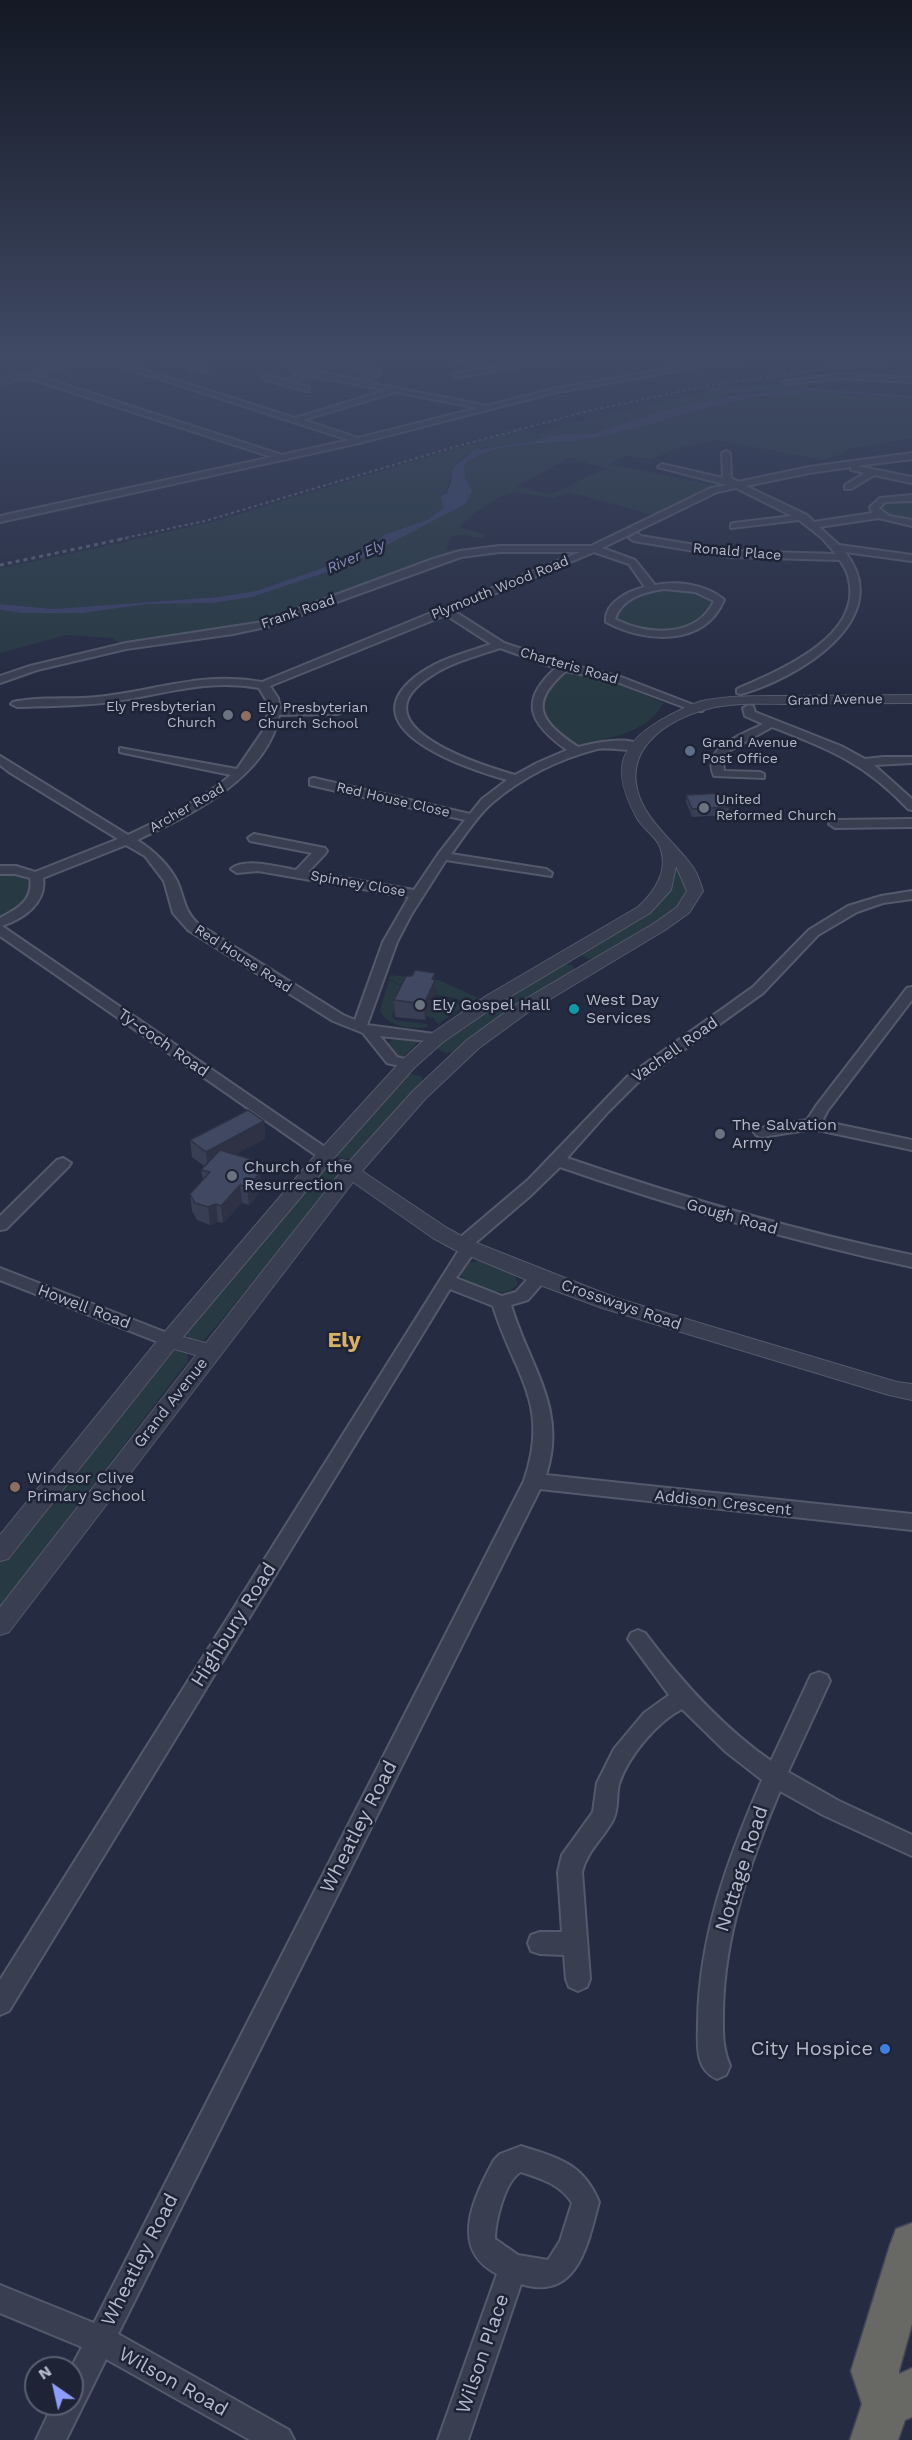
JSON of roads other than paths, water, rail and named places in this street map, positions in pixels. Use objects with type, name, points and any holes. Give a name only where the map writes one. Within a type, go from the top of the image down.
[{"type":"highway","points":[[890,2412],[874,2371],[912,2245]]},
{"type":"street","points":[[0,519],[214,473]]},
{"type":"street","points":[[687,473],[733,484],[804,517],[840,553],[852,573],[856,593],[853,607],[841,630],[819,650],[797,664],[752,701],[749,714],[826,742],[865,764],[883,776],[912,806]]},
{"type":"street","points":[[728,473],[728,478],[733,484]]},
{"type":"street","points":[[733,484],[799,473]]},
{"type":"street","points":[[848,487],[872,473]]},
{"type":"street","points":[[877,473],[912,480]]},
{"type":"street","name":"Plymouth Wood Road","points":[[262,685],[595,549],[709,492],[733,484]]},
{"type":"street","points":[[879,515],[875,511],[876,503],[891,498],[912,498]]},
{"type":"street","points":[[814,525],[879,515],[912,523]]},
{"type":"street","points":[[735,526],[804,517]]},
{"type":"street","name":"Ronald Place","points":[[638,536],[634,538],[731,554],[840,553],[912,558]]},
{"type":"street","name":"Frank Road","points":[[0,680],[34,668],[119,648],[266,624],[453,556],[500,549],[595,549]]},
{"type":"street","points":[[595,549],[637,565],[642,581],[652,587],[672,586],[697,589],[719,600],[718,607],[710,616],[687,630],[664,635],[621,628],[610,620],[615,608],[626,599],[652,587]]},
{"type":"street","name":"Charteris Road","points":[[446,610],[478,633],[500,645],[564,667],[617,679],[698,709]]},
{"type":"street","points":[[500,645],[455,661],[416,682],[404,697],[401,710],[405,721],[415,735],[436,750],[466,764],[516,778]]},
{"type":"street","points":[[564,667],[543,686],[537,698],[536,708],[547,730],[576,751]]},
{"type":"street","points":[[17,704],[121,697],[211,679],[234,679],[262,685],[273,698],[274,712],[338,711]]},
{"type":"street","name":"Grand Avenue","points":[[0,1626],[351,1172],[442,1071],[473,1044],[521,1009],[659,927],[683,909],[695,891],[687,869],[645,820],[630,790],[629,761],[636,746],[662,724],[698,709],[752,701],[912,699]]},
{"type":"street","name":"Grand Avenue","points":[[752,701],[912,709]]},
{"type":"street","name":"Archer Road","points":[[36,876],[127,840],[205,801],[240,773],[262,745],[271,728],[274,712]]},
{"type":"street","points":[[760,776],[717,779],[717,760],[722,750],[770,722]]},
{"type":"street","points":[[364,1028],[390,942],[443,856],[486,802],[516,778],[576,751],[604,744],[636,746]]},
{"type":"street","points":[[124,750],[240,773]]},
{"type":"street","name":"Red House Road","points":[[0,759],[6,772],[149,853],[170,881],[180,913],[192,927],[208,939],[338,1018],[364,1028],[437,1038]]},
{"type":"street","points":[[865,764],[883,760],[912,760]]},
{"type":"street","name":"Red House Close","points":[[314,782],[472,818]]},
{"type":"street","points":[[835,824],[912,823]]},
{"type":"street","name":"Spinney Close","points":[[254,838],[321,851],[298,874]]},
{"type":"street","points":[[0,1552],[169,1340],[326,1155],[408,1065],[437,1038],[492,1000],[626,922],[657,900],[663,892],[671,869],[667,848]]},
{"type":"street","points":[[443,856],[546,873]]},
{"type":"street","name":"Spinney Close","points":[[237,868],[258,867],[417,895]]},
{"type":"street","points":[[0,870],[16,870],[36,876],[39,885],[37,895],[28,906],[0,923]]},
{"type":"street","name":"Vachell Road","points":[[465,1246],[556,1160],[605,1105],[633,1079],[759,989],[790,959],[802,943],[835,917],[868,902],[912,895]]},
{"type":"street","name":"Ty-coch Road","points":[[0,930],[326,1155]]},
{"type":"street","points":[[566,956],[592,968]]},
{"type":"street","points":[[813,1124],[821,1109],[912,991]]},
{"type":"street","name":"Red House Road","points":[[364,1028],[392,1060],[408,1065]]},
{"type":"street","points":[[408,1065],[442,1071]]},
{"type":"street","points":[[762,1132],[813,1124],[912,1145]]},
{"type":"street","points":[[326,1155],[351,1172]]},
{"type":"street","name":"Gough Road","points":[[556,1160],[696,1207],[912,1261]]},
{"type":"street","points":[[0,1225],[63,1162]]},
{"type":"street","name":"Crossways Road","points":[[351,1172],[440,1233],[465,1246],[539,1276],[609,1303],[897,1390],[912,1392]]},
{"type":"street","name":"Highbury Road","points":[[0,2003],[446,1281],[465,1246]]},
{"type":"street","name":"Howell Road","points":[[0,1274],[169,1340]]},
{"type":"street","points":[[446,1281],[501,1302],[522,1296],[539,1276]]},
{"type":"street","name":"Wheatley Road","points":[[84,2372],[534,1481],[544,1446],[544,1416],[529,1371],[505,1317],[501,1302]]},
{"type":"street","name":"Grand Avenue","points":[[169,1340],[211,1352]]},
{"type":"street","name":"Addison Crescent","points":[[534,1481],[912,1522]]},
{"type":"street","points":[[638,1639],[700,1716],[776,1777],[806,1795],[912,1846]]},
{"type":"street","name":"Nottage Road","points":[[717,2066],[710,2055],[714,1955],[733,1884],[753,1823],[819,1680]]},
{"type":"street","points":[[578,1979],[570,1872],[574,1855],[604,1815],[608,1783],[633,1740],[668,1706],[684,1698]]},
{"type":"street","points":[[540,1943],[574,1944]]},
{"type":"street","points":[[521,2159],[570,2177],[580,2187],[586,2202],[566,2259],[556,2270],[543,2276],[513,2268],[494,2256],[482,2244],[481,2230],[499,2178],[508,2164],[521,2159]]},
{"type":"street","name":"Wilson Place","points":[[453,2440],[513,2268]]},
{"type":"street","name":"Wilson Road","points":[[0,2299],[100,2340],[279,2440]]},
{"type":"street","points":[[51,2440],[62,2416]]},
{"type":"water","name":"River Ely","points":[[452,473],[465,473],[472,491],[466,503],[458,508],[349,565],[252,597],[213,603],[148,604],[83,613],[22,613],[0,610],[0,604],[53,609],[218,597],[256,591],[349,559],[371,547],[384,535],[427,520],[443,508],[441,496],[447,493]]},
{"type":"railway","points":[[120,539],[205,521],[367,473]]},
{"type":"railway","points":[[0,565],[127,538]]},
{"type":"place","name":"Ely Presbyterian Church","points":[[228,715]]},
{"type":"place","name":"Ely Presbyterian Church School","points":[[246,716]]},
{"type":"place","name":"Grand Avenue Post Office","points":[[690,751]]},
{"type":"place","name":"United Reformed Church","points":[[704,808]]},
{"type":"place","name":"Ely Gospel Hall","points":[[420,1005]]},
{"type":"place","name":"West Day Services","points":[[574,1009]]},
{"type":"place","name":"The Salvation Army","points":[[720,1134]]},
{"type":"place","name":"Church of the Resurrection","points":[[232,1176]]},
{"type":"place","name":"Windsor Clive Primary School","points":[[15,1487]]},
{"type":"place","name":"City Hospice","points":[[885,2049]]},
{"type":"district","name":"Ely","points":[[344,1341]]}]
